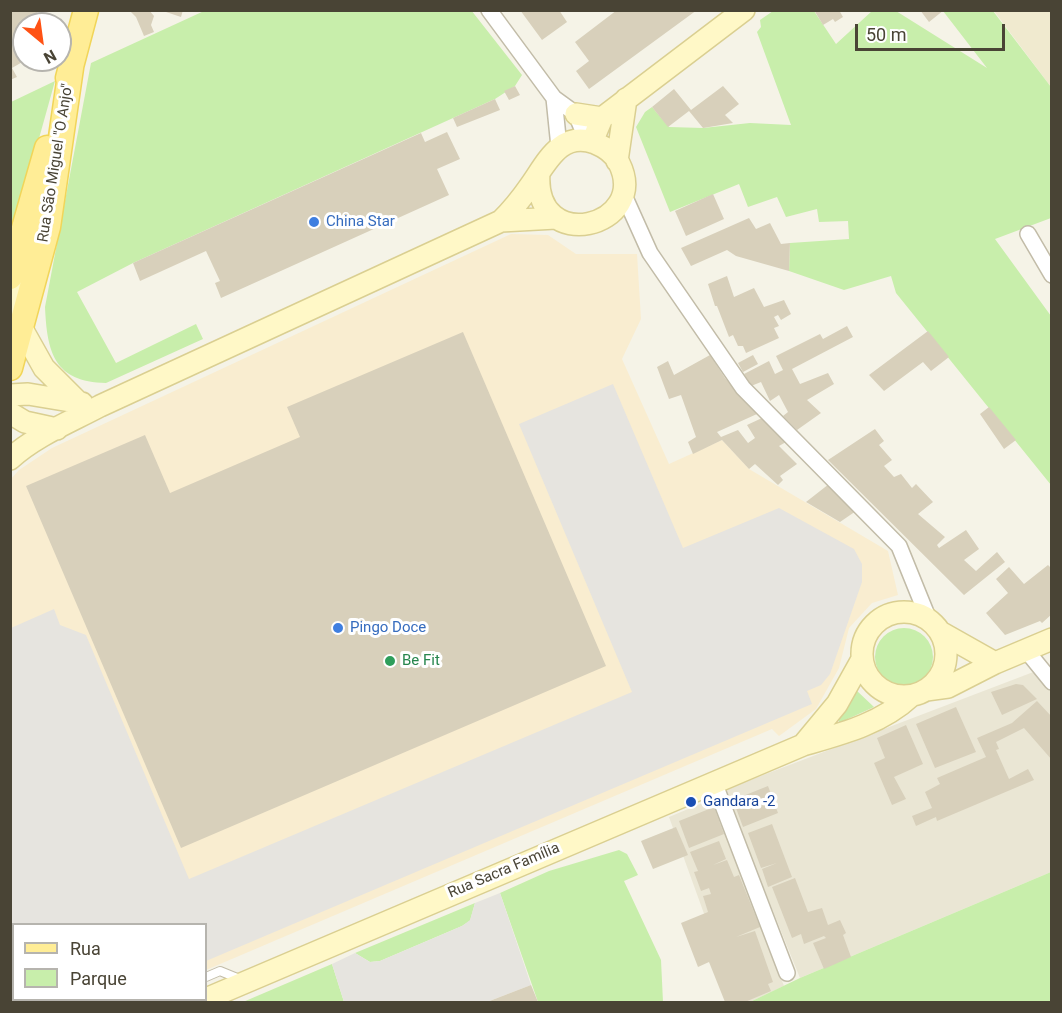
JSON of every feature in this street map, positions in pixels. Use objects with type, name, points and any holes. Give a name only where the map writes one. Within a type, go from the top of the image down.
[{"type":"main road","name":"Rua São Miguel \"O Anjo\"","points":[[72,62],[86,10]]},
{"type":"main road","name":"Rua São Miguel \"O Anjo\"","points":[[10,276],[69,72]]},
{"type":"main road","name":"Rua São Miguel \"O Anjo\"","points":[[10,368],[16,319],[48,227],[71,72]]},
{"type":"street","points":[[489,10],[554,98],[576,114],[590,141]]},
{"type":"street","points":[[590,141],[602,118],[744,10]]},
{"type":"street","points":[[554,98],[559,147]]},
{"type":"street","points":[[540,173],[541,198],[556,218],[571,225],[584,226],[597,222],[613,212],[623,193],[624,182],[618,160],[626,99]]},
{"type":"street","points":[[576,114],[602,118]]},
{"type":"street","points":[[501,221],[519,202],[540,173],[550,154],[559,147],[578,141],[590,141],[602,146],[618,160]]},
{"type":"street","points":[[623,193],[650,253],[743,388],[898,546],[934,626],[945,644],[943,670],[918,693],[884,692],[870,679],[861,661],[866,633],[875,622],[888,615],[909,612],[934,626],[995,663]]},
{"type":"street","points":[[10,459],[57,429],[100,406],[501,221],[556,218]]},
{"type":"street","points":[[1028,234],[1052,275]]},
{"type":"street","name":"Rua São Miguel \"O Anjo\"","points":[[16,319],[18,248]]},
{"type":"street","points":[[16,319],[44,368],[79,403]]},
{"type":"street","points":[[10,395],[28,394],[100,406]]},
{"type":"street","points":[[10,413],[25,422],[57,429]]},
{"type":"street","name":"Rua Sacra Família","points":[[207,998],[802,744],[840,734],[893,712],[918,693],[948,687],[995,663],[1052,639]]},
{"type":"street","points":[[1026,650],[1052,682]]},
{"type":"street","name":"Rua Sacra Família","points":[[802,744],[837,704],[861,661]]},
{"type":"street","points":[[714,782],[788,973]]},
{"type":"lane","points":[[207,977],[220,971],[246,982]]},
{"type":"shaded area","points":[[994,11],[1051,11],[1051,87]]},
{"type":"shaded area","points":[[511,234],[548,235],[576,254],[637,254],[641,319],[622,359],[669,464],[722,440],[749,469],[888,551],[898,595],[872,603],[849,628],[839,668],[816,709],[779,736],[772,729],[207,970],[207,923],[12,923],[12,1001],[132,1001],[11,1002],[10,480],[19,470],[52,448]]},
{"type":"shaded area","points":[[613,384],[683,548],[779,508],[854,549],[862,564],[862,582],[830,674],[821,685],[807,691],[812,704],[207,961],[207,923],[12,923],[12,1001],[112,1001],[11,1002],[11,628],[54,609],[60,625],[86,635],[189,879],[632,692],[519,424]]},
{"type":"shaded area","points":[[1036,671],[1051,692],[1051,872],[800,978],[724,790]]},
{"type":"shaded area","points":[[712,799],[784,986],[750,1002],[736,1002],[669,817]]},
{"type":"shaded area","points":[[500,893],[531,985],[487,1002],[344,1002],[332,964],[355,953],[370,962],[380,961],[462,926],[470,920],[475,903]]},
{"type":"green space","points":[[471,10],[522,75],[515,86],[495,99],[133,263],[77,292],[116,363],[196,324],[203,339],[106,383],[75,377],[57,362],[48,338],[45,307],[91,63],[204,11]]},
{"type":"green space","points":[[773,11],[814,11],[836,44],[872,11],[896,11],[987,68],[943,11],[993,11],[1051,87],[1051,218],[995,239],[1051,316],[1051,485],[896,293],[891,276],[844,290],[789,271],[790,243],[849,239],[848,221],[819,222],[817,209],[786,217],[777,197],[748,207],[739,184],[670,212],[636,127],[645,112],[652,107],[669,127],[703,128],[750,123],[791,125],[757,32],[761,27],[760,20]]},
{"type":"green space","points":[[55,81],[11,239],[11,102]]},
{"type":"green space","points":[[898,628],[910,628],[920,632],[929,641],[933,663],[925,678],[910,686],[898,686],[888,682],[879,673],[875,663],[875,651],[879,641],[888,632]]},
{"type":"green space","points":[[856,690],[874,707],[839,723],[839,718]]},
{"type":"green space","points":[[619,850],[627,854],[638,875],[624,881],[661,960],[663,1002],[538,1002],[500,893],[549,871]]},
{"type":"green space","points":[[1051,872],[1051,1002],[750,1002],[800,978]]},
{"type":"green space","points":[[475,903],[470,921],[462,926],[380,961],[370,962],[355,953]]},
{"type":"green space","points":[[332,964],[344,1002],[243,1002]]},
{"type":"building","points":[[10,10],[38,10],[37,12],[12,12],[12,72],[17,77],[10,80]]},
{"type":"building","points":[[129,10],[149,10],[154,16],[151,25],[154,32],[144,36],[136,17]]},
{"type":"building","points":[[160,10],[183,10],[181,17]]},
{"type":"building","points":[[520,10],[559,10],[567,22],[542,40]]},
{"type":"building","points":[[617,10],[697,10],[589,89],[576,71],[589,61],[575,42]]},
{"type":"building","points":[[814,10],[839,10],[843,17],[835,22],[833,19],[823,25]]},
{"type":"building","points":[[920,10],[944,10],[929,22]]},
{"type":"building","points":[[515,86],[520,95],[509,100],[504,91]]},
{"type":"building","points":[[723,86],[739,104],[725,115],[733,123],[703,128],[689,111],[668,127],[652,107],[674,89],[691,110]]},
{"type":"building","points":[[495,99],[500,110],[457,127],[453,118]]},
{"type":"building","points":[[447,132],[460,159],[437,169],[449,195],[221,298],[215,283],[220,281],[206,251],[140,281],[133,263],[421,133],[425,142]]},
{"type":"building","points":[[713,194],[724,219],[686,236],[675,211]]},
{"type":"building","points":[[749,218],[756,229],[770,223],[781,244],[790,243],[789,271],[736,256],[727,250],[691,266],[681,248]]},
{"type":"building","points":[[727,276],[734,297],[754,288],[764,307],[784,300],[791,314],[781,320],[778,315],[774,317],[779,326],[774,328],[779,338],[746,353],[743,346],[738,346],[733,335],[729,337],[708,284]]},
{"type":"building","points":[[847,326],[853,337],[792,369],[800,384],[828,373],[834,384],[807,400],[821,413],[797,430],[783,416],[788,412],[779,395],[770,401],[761,382],[751,386],[744,374],[769,361],[775,374],[783,370],[776,356],[820,334],[823,339]]},
{"type":"building","points":[[928,331],[949,357],[931,371],[923,362],[884,391],[869,375]]},
{"type":"building","name":"Pingo Doce","points":[[463,332],[606,666],[181,848],[26,486],[145,435],[170,493],[300,437],[287,407]]},
{"type":"building","points":[[710,355],[725,378],[757,414],[717,432],[721,437],[738,430],[748,443],[755,438],[747,425],[762,418],[786,442],[779,446],[797,464],[780,476],[783,480],[778,485],[755,464],[749,469],[722,440],[693,454],[688,442],[696,437],[681,395],[669,399],[657,367],[668,361],[674,375]]},
{"type":"building","points":[[753,355],[758,364],[743,372],[738,363]]},
{"type":"building","points":[[989,407],[1016,440],[1004,449],[980,414]]},
{"type":"building","points":[[875,429],[884,441],[879,445],[892,460],[884,466],[894,477],[901,474],[912,488],[916,484],[933,502],[918,514],[945,537],[937,545],[939,548],[966,530],[979,549],[964,560],[976,571],[997,552],[1005,562],[964,595],[828,460]]},
{"type":"building","points":[[829,484],[856,511],[840,522],[806,502]]},
{"type":"building","points":[[1048,565],[1052,569],[1052,614],[1042,623],[1040,621],[1005,635],[986,613],[1008,593],[996,579],[1009,567],[1024,584]]},
{"type":"building","points":[[1016,684],[1023,685],[1037,699],[1002,715],[991,692]]},
{"type":"building","points":[[1037,701],[1052,717],[1052,760],[1024,728],[996,742],[999,749],[996,750],[1009,779],[1028,769],[1034,780],[937,821],[936,817],[916,826],[912,816],[932,808],[925,792],[940,784],[937,778],[986,757],[977,738],[1012,723]]},
{"type":"building","points":[[956,707],[976,752],[935,768],[916,724]]},
{"type":"building","points":[[906,725],[923,764],[894,777],[906,799],[892,805],[874,763],[885,758],[877,738]]},
{"type":"building","points":[[768,786],[778,813],[743,827],[733,800]]},
{"type":"building","points":[[714,807],[724,834],[689,848],[679,821]]},
{"type":"building","points":[[772,824],[792,877],[768,887],[762,869],[777,863],[761,868],[748,833]]},
{"type":"building","points":[[676,827],[688,855],[653,869],[641,841]]},
{"type":"building","points":[[719,841],[726,859],[713,865],[727,860],[734,877],[739,875],[760,927],[736,937],[755,931],[773,982],[768,984],[771,991],[745,1002],[725,1002],[709,962],[698,967],[681,923],[708,912],[703,896],[711,894],[709,888],[701,891],[694,872],[698,871],[690,852]]},
{"type":"building","points":[[795,878],[808,912],[822,908],[828,925],[840,920],[846,933],[843,935],[851,957],[824,969],[813,943],[826,938],[824,936],[804,944],[801,934],[792,938],[772,887]]},
{"type":"building","points":[[531,985],[538,1002],[487,1002]]},
{"type":"place","name":"China Star","points":[[314,222]]},
{"type":"place","name":"Pingo Doce","points":[[338,628]]},
{"type":"place","name":"Be Fit","points":[[390,661]]},
{"type":"place","name":"Gandara -2","points":[[691,802]]}]
